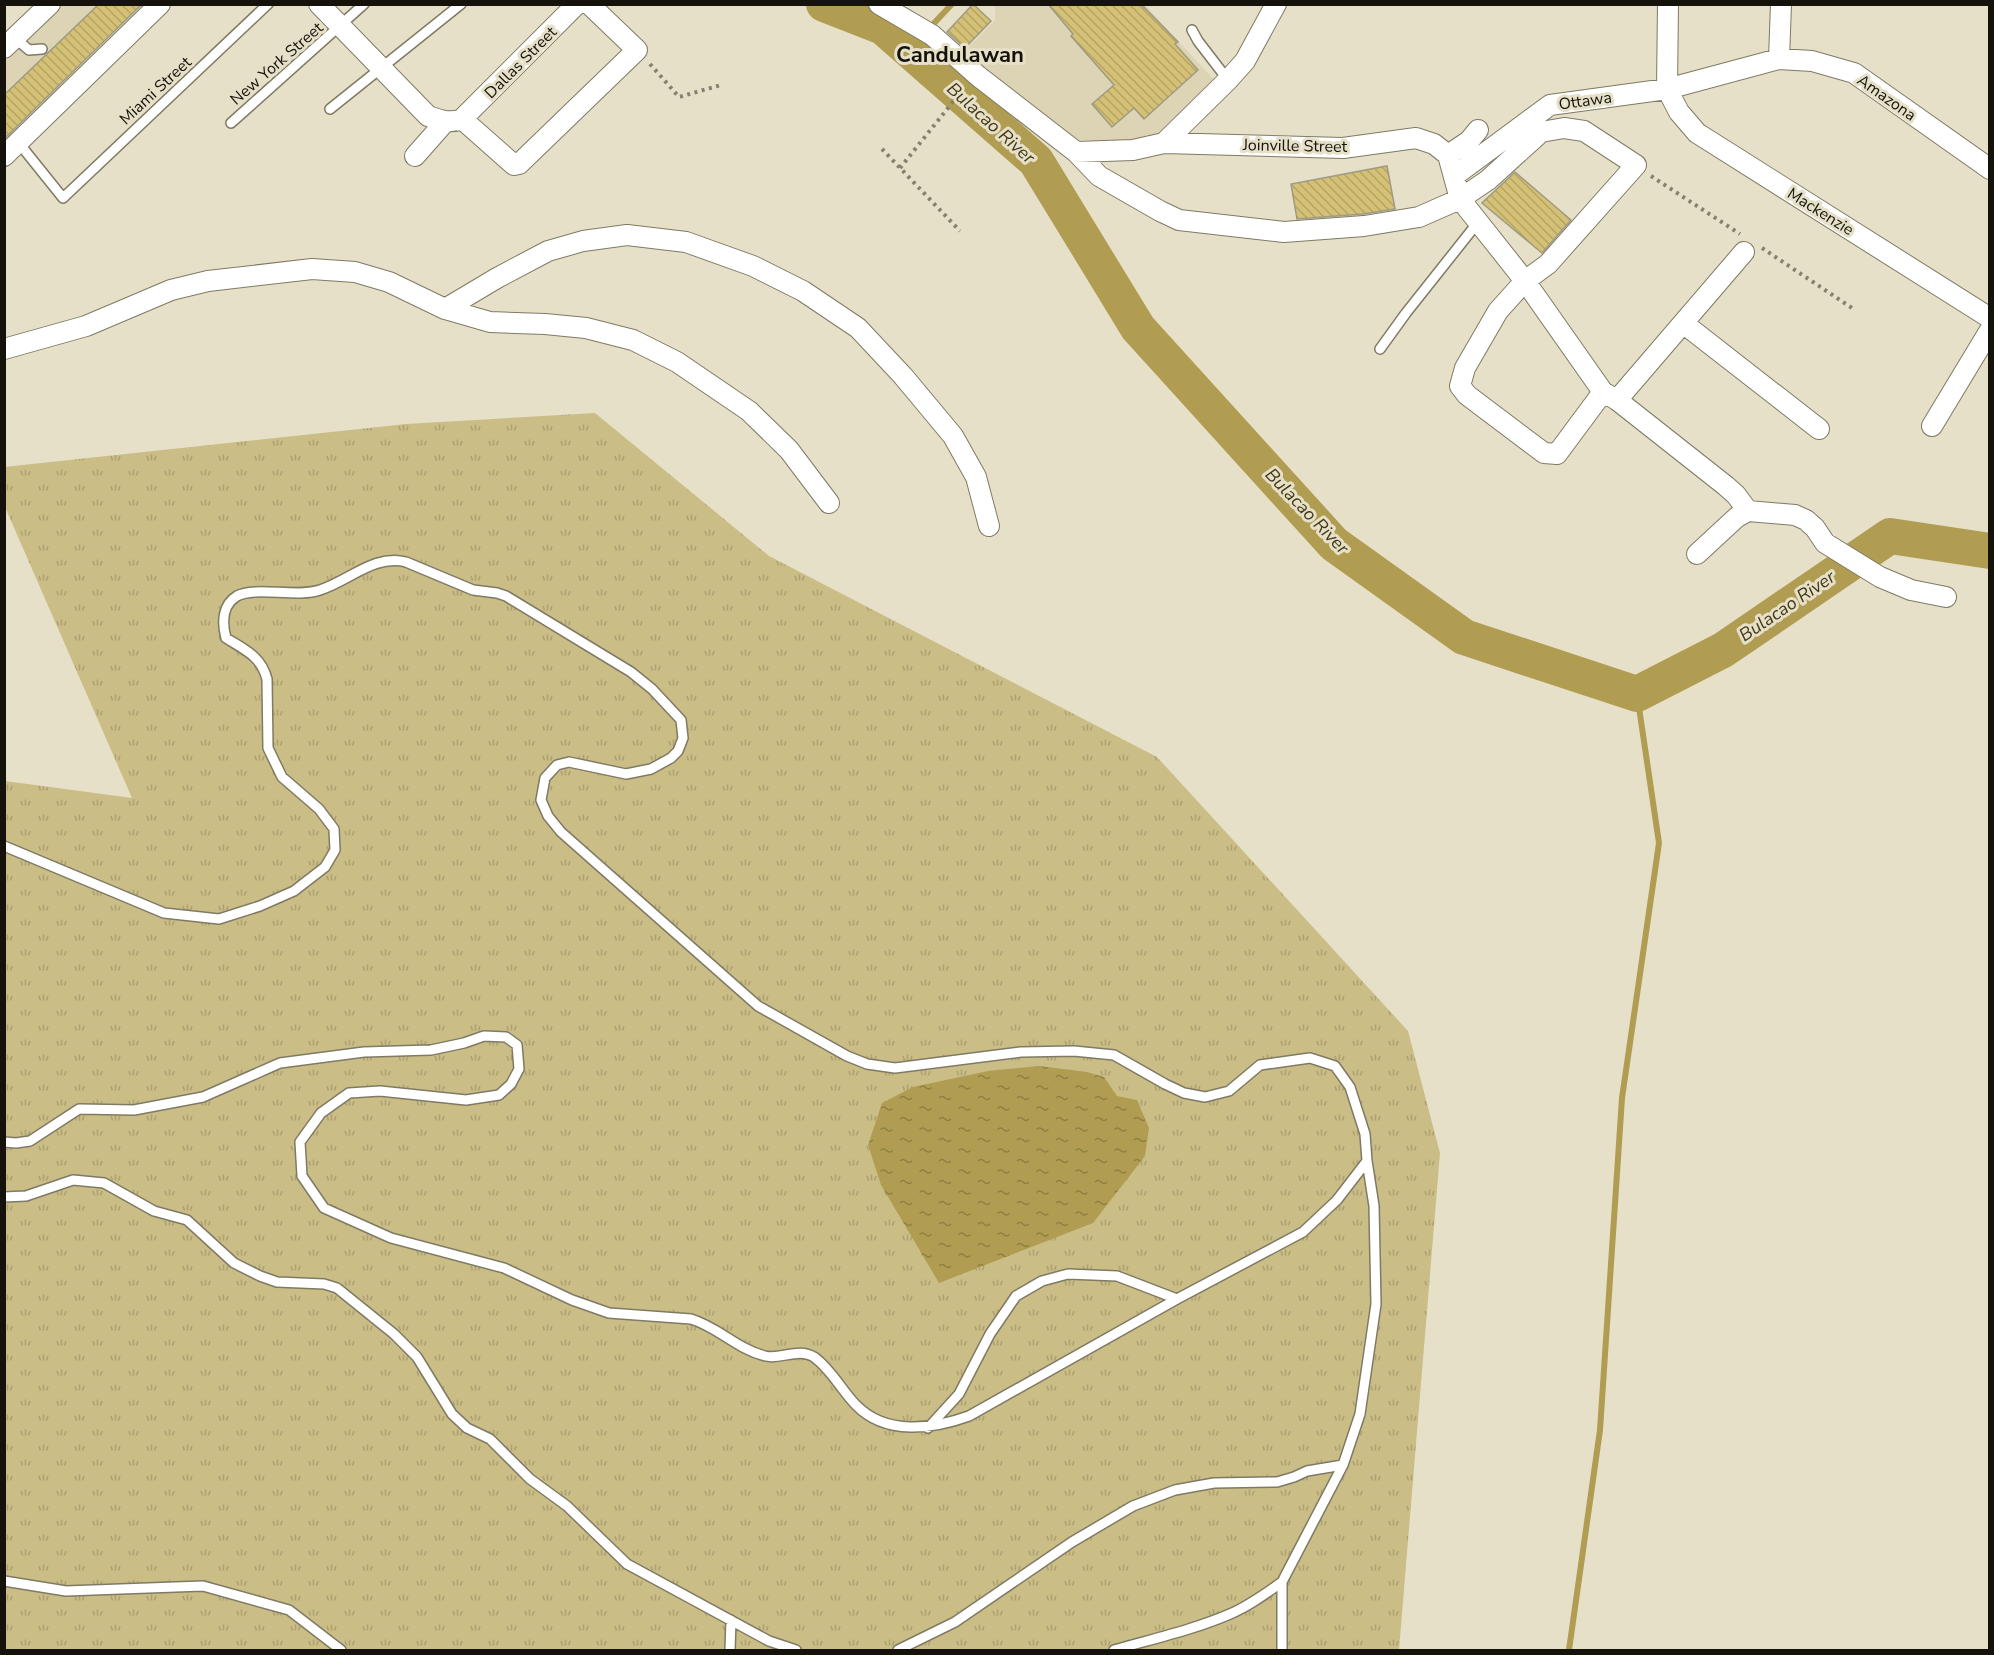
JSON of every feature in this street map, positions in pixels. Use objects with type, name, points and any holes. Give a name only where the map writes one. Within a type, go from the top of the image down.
[{"type":"street","points":[[10,43],[50,4]]},
{"type":"street","points":[[11,149],[160,4]]},
{"type":"street","points":[[320,4],[428,116],[453,120],[514,165],[519,164],[637,50],[589,4]]},
{"type":"street","name":"Dallas Street","points":[[415,156],[577,4]]},
{"type":"street","points":[[879,4],[928,32],[978,76],[1076,152],[1099,176],[1160,211],[1179,219],[1284,232],[1364,226],[1419,217],[1460,199],[1510,162],[1541,132],[1564,128],[1584,131],[1636,165],[1548,264],[1525,281],[1498,311],[1465,368],[1461,381],[1462,391],[1544,453],[1557,454],[1752,250]]},
{"type":"street","points":[[1164,143],[1245,61],[1276,4]]},
{"type":"street","points":[[1667,89],[1668,4]]},
{"type":"street","points":[[1779,59],[1781,4]]},
{"type":"street","name":"Amazona","points":[[1667,89],[1779,59],[1812,61],[1854,73],[1989,169]]},
{"type":"street","name":"Ottawa","points":[[1454,176],[1550,105],[1667,89]]},
{"type":"street","name":"Mackenzie","points":[[1667,89],[1679,112],[1697,133],[1989,318]]},
{"type":"street","points":[[1478,130],[1469,141],[1448,155],[1460,199],[1525,281],[1610,396],[1726,486],[1748,511]]},
{"type":"street","name":"Joinville Street","points":[[1076,152],[1133,150],[1164,143],[1343,148],[1416,138],[1434,144],[1448,155]]},
{"type":"street","points":[[445,309],[548,251],[583,241],[627,235],[686,242],[753,266],[803,291],[858,328],[903,376],[953,436],[976,477],[989,526]]},
{"type":"street","points":[[4,349],[86,326],[171,290],[208,280],[312,269],[355,272],[389,282],[445,309],[490,322],[586,328],[633,340],[677,362],[749,411],[789,450],[829,503]]},
{"type":"street","points":[[1683,323],[1819,429]]},
{"type":"street","points":[[1932,426],[1989,330]]},
{"type":"street","points":[[1697,554],[1737,517],[1748,511],[1794,515],[1806,520],[1815,528],[1825,543],[1865,568],[1911,590],[1946,597]]},
{"type":"lane","name":"Miami Street","points":[[11,149],[63,198],[268,4]]},
{"type":"lane","name":"New York Street","points":[[231,123],[364,4]]},
{"type":"lane","points":[[330,109],[382,70],[461,4]]},
{"type":"lane","points":[[1192,30],[1228,80]]},
{"type":"lane","points":[[10,43],[29,50],[42,50]]},
{"type":"lane","points":[[1380,350],[1406,313],[1479,221]]},
{"type":"lane","points":[[4,846],[164,914],[219,920],[260,906],[302,885],[325,867],[335,850],[334,829],[319,809],[282,777],[268,748],[267,679],[264,668],[258,659],[226,638],[223,626],[224,614],[229,602],[238,595],[320,591],[380,562],[395,559],[473,590],[506,596],[631,672],[652,689],[681,720],[683,738],[678,751],[671,758],[651,769],[626,774],[569,762],[557,765],[545,778],[540,800],[548,816],[561,832],[758,1006],[847,1056],[867,1064],[895,1068],[1021,1052],[1074,1051],[1114,1055],[1184,1093],[1205,1097],[1229,1091],[1260,1065],[1310,1058],[1335,1066],[1350,1087],[1365,1134],[1374,1206],[1376,1304],[1360,1414],[1343,1465],[1282,1582],[1254,1602],[1232,1613],[1114,1650]]},
{"type":"lane","points":[[4,1142],[30,1141],[80,1109],[134,1110],[203,1097],[280,1063],[364,1052],[432,1050],[484,1036],[506,1037],[517,1045],[519,1069],[511,1084],[499,1095],[466,1100],[380,1091],[349,1094],[321,1113],[300,1142],[302,1176],[324,1208],[391,1238],[504,1268],[572,1300],[609,1313],[691,1319],[703,1323],[745,1349],[767,1357],[799,1352],[812,1356],[822,1364],[858,1407],[867,1413],[894,1426],[928,1428],[969,1416],[1177,1299],[1303,1232],[1337,1200],[1367,1161]]},
{"type":"lane","points":[[4,1197],[26,1196],[73,1180],[104,1183],[154,1210],[187,1221],[234,1263],[260,1275],[278,1282],[324,1284],[337,1288],[394,1334],[417,1357],[452,1414],[467,1428],[490,1439],[530,1479],[567,1506],[627,1564],[769,1641],[796,1650]]},
{"type":"lane","points":[[928,1428],[959,1394],[990,1334],[1016,1296],[1042,1281],[1068,1274],[1117,1276],[1177,1299]]},
{"type":"lane","points":[[898,1650],[955,1622],[1072,1542],[1133,1506],[1175,1490],[1214,1483],[1277,1482],[1306,1471],[1343,1465]]},
{"type":"lane","points":[[4,1581],[66,1591],[203,1586],[289,1610],[341,1650]]},
{"type":"lane","points":[[1282,1582],[1282,1650]]},
{"type":"lane","points":[[730,1650],[731,1620]]},
{"type":"path","points":[[637,50],[679,97],[721,85]]},
{"type":"path","points":[[900,168],[963,88]]},
{"type":"path","points":[[882,148],[960,231]]},
{"type":"path","points":[[1636,165],[1741,234],[1745,243],[1752,250],[1852,308]]},
{"type":"shaded area","points":[[61,5],[158,5],[5,152],[4,59]]},
{"type":"shaded area","points":[[995,5],[1145,5],[1218,84],[1157,138],[1121,144],[1066,138],[962,54],[995,20]]},
{"type":"green space","points":[[595,413],[769,556],[1157,757],[1408,1031],[1440,1153],[1399,1650],[5,1650],[5,781],[132,798],[5,507],[4,467],[406,424]]},
{"type":"water","points":[[1039,1066],[1087,1072],[1104,1077],[1117,1096],[1137,1100],[1149,1128],[1145,1156],[1093,1223],[939,1283],[881,1185],[868,1145],[882,1103],[913,1087],[988,1071]]},
{"type":"building","points":[[99,4],[142,4],[4,139],[4,95]]},
{"type":"building","points":[[973,4],[991,21],[965,48],[947,32]]},
{"type":"building","points":[[1048,4],[1141,4],[1178,42],[1175,44],[1198,70],[1144,119],[1134,108],[1112,127],[1092,104],[1114,85],[1071,36],[1073,34]]},
{"type":"building","points":[[1387,166],[1395,209],[1297,219],[1291,184]]},
{"type":"building","points":[[1515,172],[1571,220],[1542,253],[1482,203]]},
{"type":"waterway","name":"Bulacao River","points":[[824,4],[883,27],[1036,161],[1138,328],[1334,544],[1464,637],[1637,694],[1723,650],[1890,536],[1990,551]]},
{"type":"waterway","points":[[909,50],[952,4]]},
{"type":"waterway","points":[[1569,1650],[1600,1430],[1622,1098],[1659,843],[1637,694]]},
{"type":"district","name":"Candulawan","points":[[960,54]]}]
